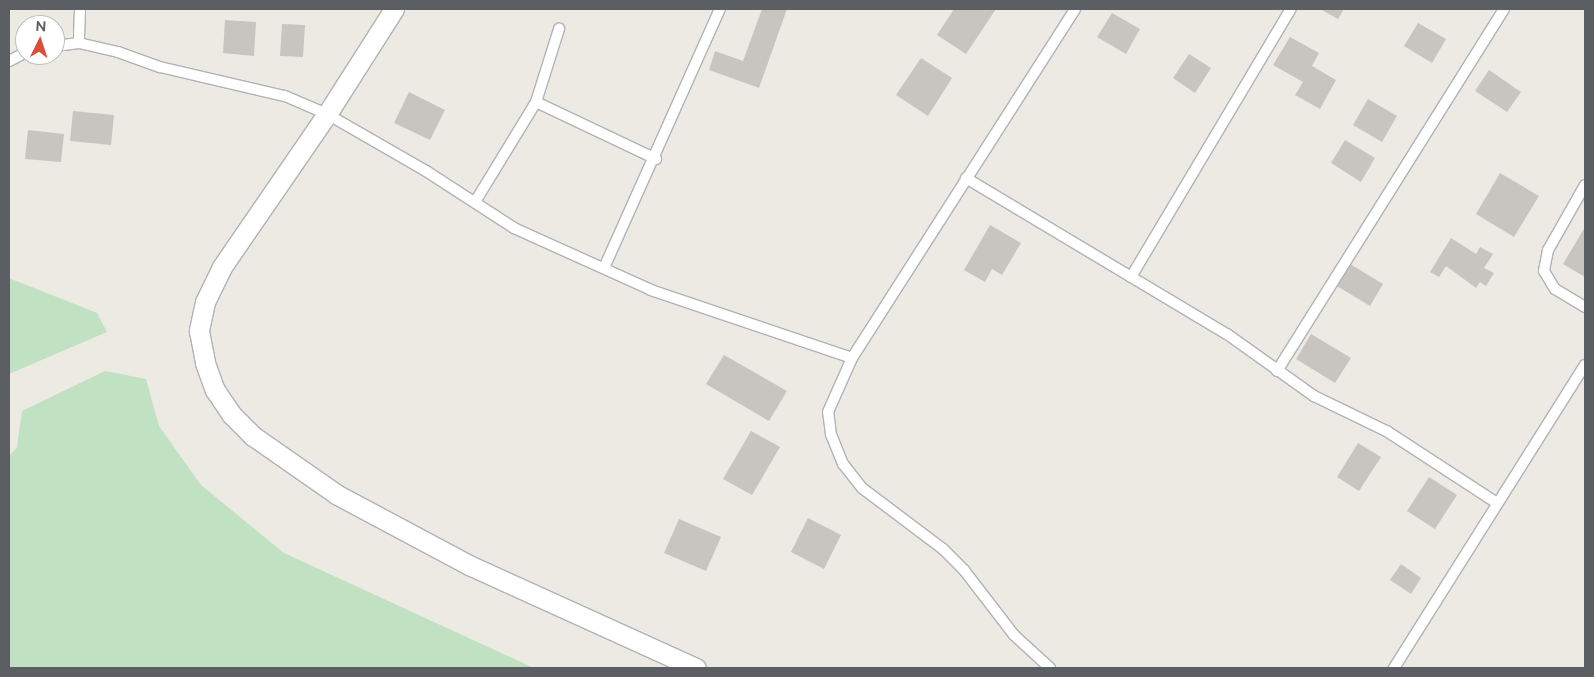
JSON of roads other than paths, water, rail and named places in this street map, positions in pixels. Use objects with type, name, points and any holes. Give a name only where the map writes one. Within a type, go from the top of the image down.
[{"type":"street","points":[[394,9],[328,114],[222,266],[205,302],[199,331],[205,363],[216,390],[232,414],[253,436],[336,494],[469,565],[696,668]]},
{"type":"lane","points":[[79,43],[80,9]]},
{"type":"lane","points":[[604,268],[656,159],[720,9]]},
{"type":"lane","points":[[1050,668],[1014,635],[964,570],[943,549],[862,488],[843,464],[831,435],[828,412],[852,358],[1076,9]]},
{"type":"lane","points":[[1131,277],[1291,9]]},
{"type":"lane","points":[[1277,371],[1504,9]]},
{"type":"lane","points":[[475,202],[536,102],[559,30]]},
{"type":"lane","points":[[65,45],[79,43],[160,67],[248,85],[285,96],[328,114],[475,202],[514,228],[651,290],[852,358]]},
{"type":"lane","points":[[536,102],[656,159]]},
{"type":"lane","points":[[966,178],[1227,334],[1314,396],[1388,432],[1497,503]]},
{"type":"lane","points":[[1585,185],[1548,250],[1544,271],[1556,289],[1585,307]]},
{"type":"lane","points":[[1394,668],[1585,365]]}]
